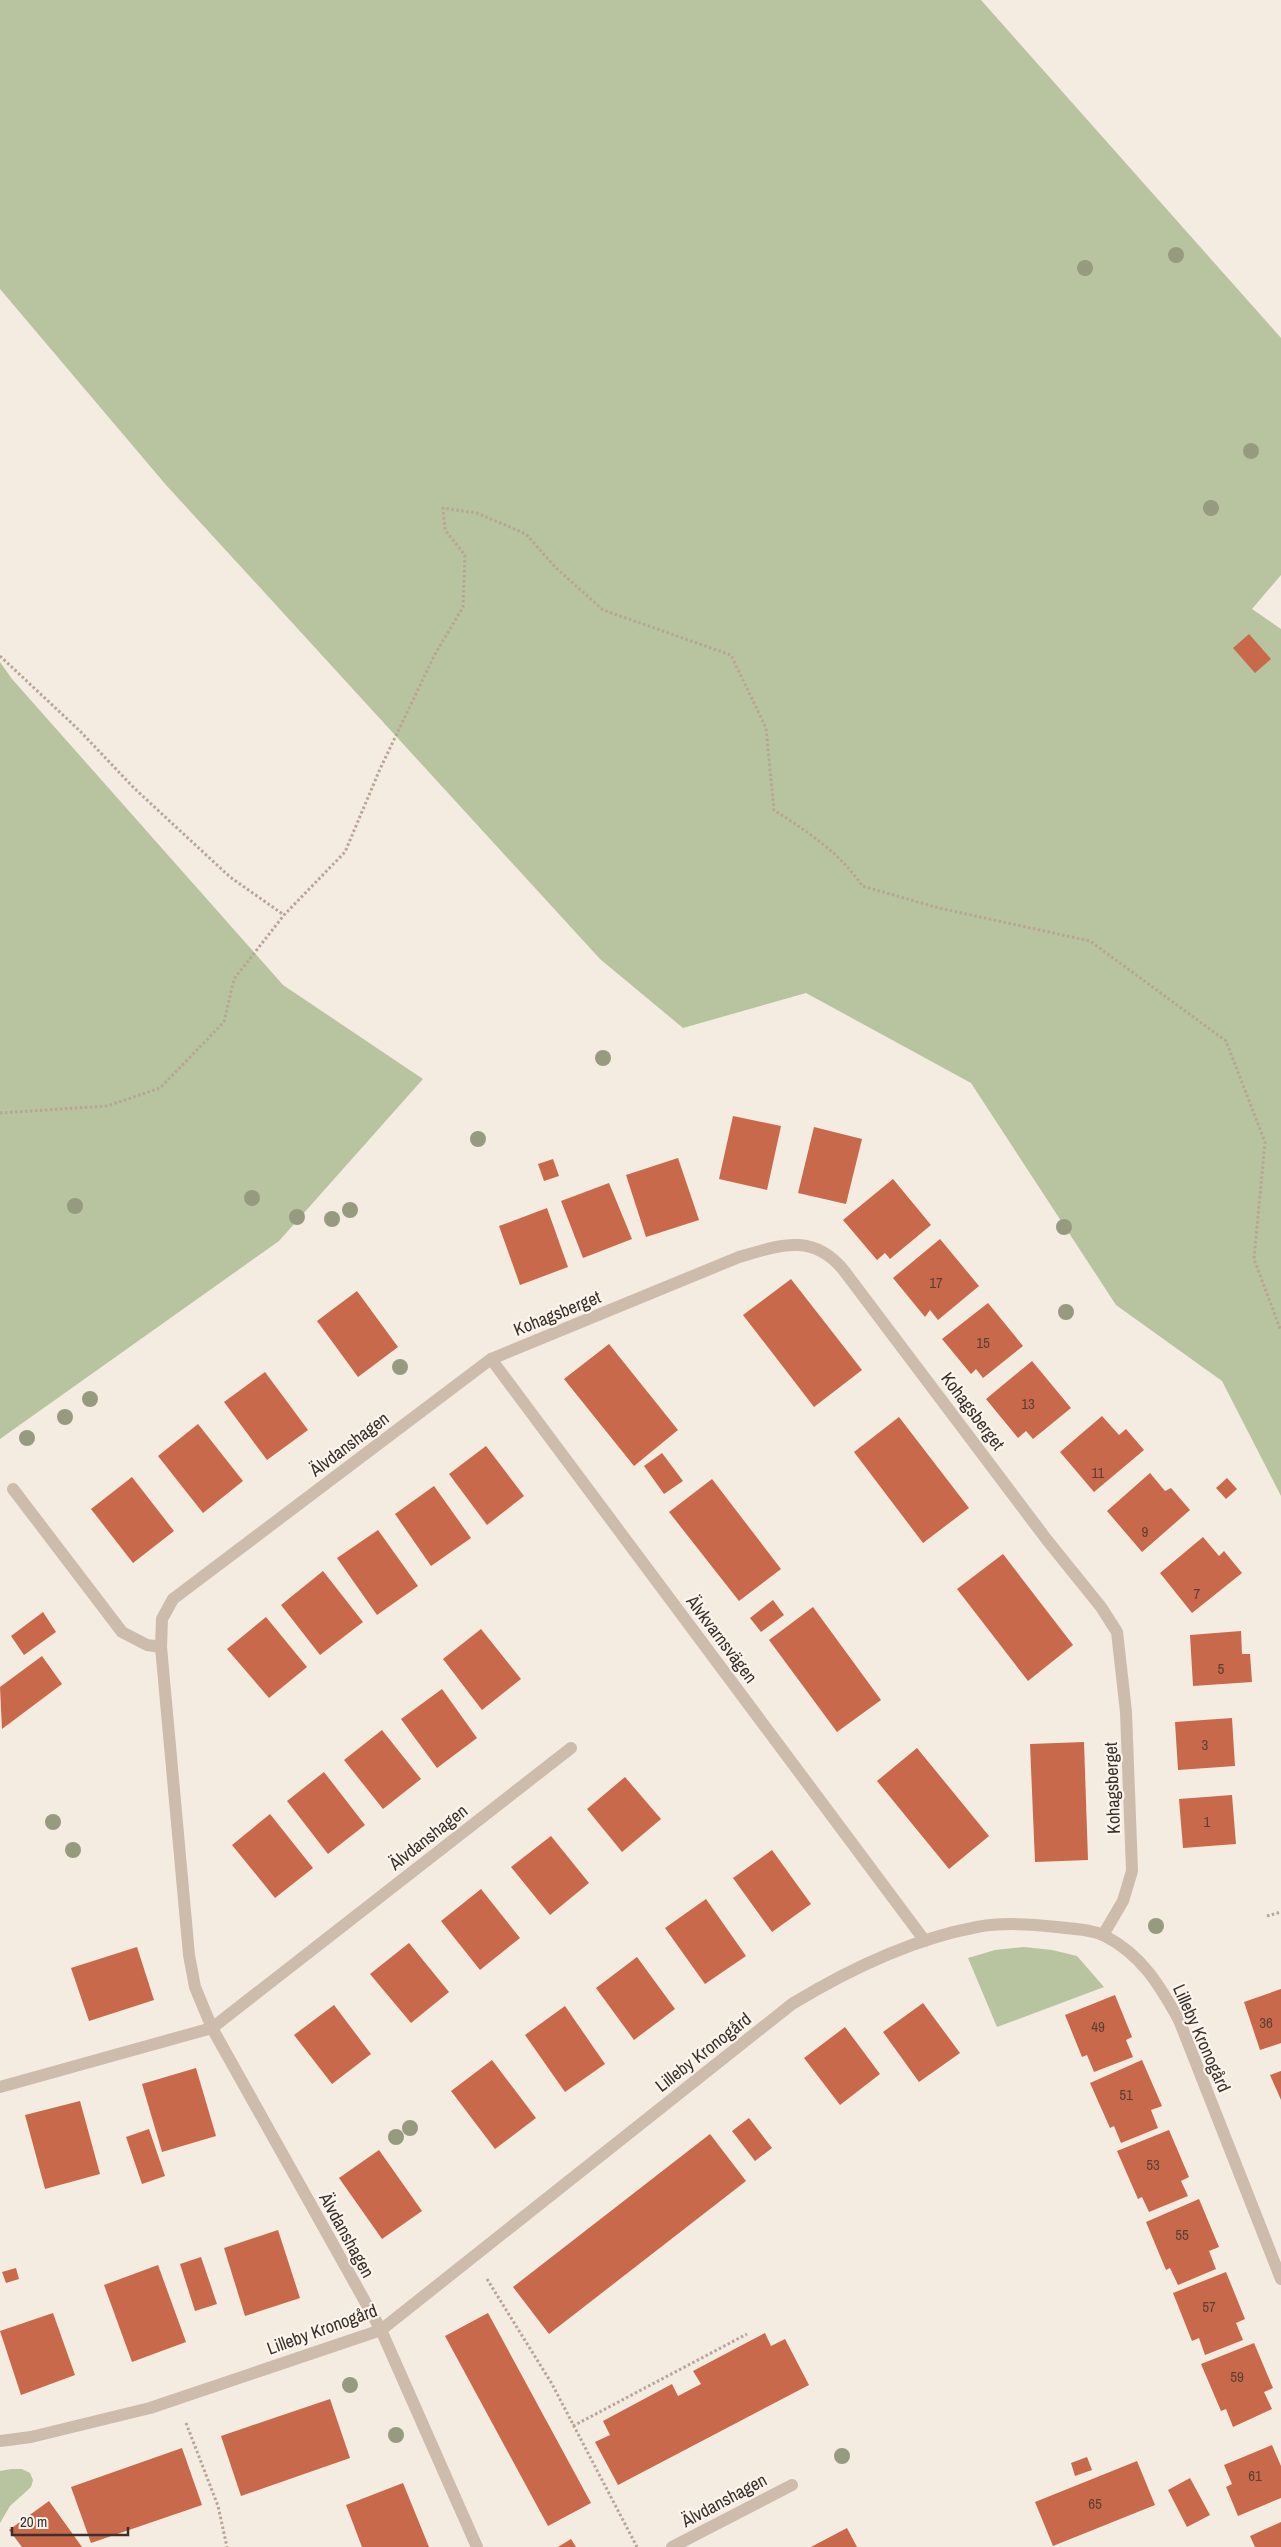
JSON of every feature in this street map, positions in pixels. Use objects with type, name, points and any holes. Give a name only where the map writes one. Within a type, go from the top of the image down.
[{"type":"street","name":"Kohagsberget","points":[[490,1359],[739,1257],[774,1247],[802,1244],[820,1249],[839,1264],[1047,1540],[1101,1607],[1117,1632],[1126,1712],[1132,1871],[1123,1901],[1103,1935]]},
{"type":"street","name":"Älvdanshagen","points":[[477,2547],[380,2330],[212,2028],[195,1987],[189,1954],[161,1648],[162,1619],[173,1599],[490,1359]]},
{"type":"street","name":"Älvkvarnsvägen","points":[[490,1359],[925,1941]]},
{"type":"street","points":[[13,1489],[122,1632],[147,1645],[161,1648]]},
{"type":"street","name":"Älvdanshagen","points":[[0,2087],[212,2028],[571,1748]]},
{"type":"street","name":"Lilleby Kronogård","points":[[0,2441],[31,2437],[176,2399],[380,2330],[792,2004],[831,1981],[925,1941],[978,1926],[1023,1924],[1103,1935],[1122,1946],[1158,1981],[1179,2020],[1281,2279]]},
{"type":"street","name":"Älvdanshagen","points":[[672,2547],[792,2485]]},
{"type":"path","points":[[0,1113],[107,1106],[160,1088],[224,1022],[234,979],[284,915],[345,852],[380,769],[430,664],[464,607],[465,555],[445,530],[443,508],[477,513],[526,534],[556,567],[603,610],[731,655],[766,728],[774,810],[806,831],[851,869],[862,886],[939,908],[1090,941],[1226,1040],[1265,1142],[1254,1260],[1281,1331]]},
{"type":"path","points":[[0,656],[79,730],[134,788],[230,877],[284,915]]},
{"type":"path","points":[[1267,1916],[1281,1912]]},
{"type":"path","points":[[473,2257],[552,2384],[637,2547]]},
{"type":"path","points":[[573,2426],[747,2334]]},
{"type":"path","points":[[176,2399],[218,2506],[228,2547]]},
{"type":"green space","points":[[0,0],[981,0],[1281,338],[1281,575],[1252,609],[1281,629],[1281,1496],[1222,1381],[1116,1305],[971,1083],[806,993],[683,1028],[600,959],[166,485],[0,289]]},
{"type":"green space","points":[[0,662],[12,679],[283,985],[423,1079],[279,1241],[0,1439]]},
{"type":"green space","points":[[1024,1947],[1052,1950],[1077,1956],[1104,1987],[997,2027],[968,1958],[995,1950]]},
{"type":"green space","points":[[22,2469],[30,2473],[33,2480],[31,2487],[10,2506],[0,2523],[0,2471]]},
{"type":"building","points":[[1249,634],[1271,659],[1255,673],[1233,648]]},
{"type":"building","points":[[733,1116],[781,1126],[767,1190],[719,1179]]},
{"type":"building","points":[[814,1127],[862,1139],[846,1204],[798,1193]]},
{"type":"building","points":[[678,1158],[699,1220],[646,1237],[626,1175]]},
{"type":"building","points":[[553,1159],[559,1176],[544,1181],[538,1164]]},
{"type":"building","points":[[893,1179],[931,1225],[890,1259],[885,1253],[877,1260],[843,1220]]},
{"type":"building","points":[[609,1183],[632,1239],[583,1258],[561,1201]]},
{"type":"building","points":[[547,1208],[568,1267],[520,1285],[499,1226]]},
{"type":"building","points":[[940,1239],[979,1286],[938,1320],[930,1310],[925,1317],[893,1278]]},
{"type":"building","points":[[791,1279],[862,1370],[814,1407],[743,1315]]},
{"type":"building","points":[[357,1291],[398,1347],[358,1377],[317,1321]]},
{"type":"building","points":[[988,1303],[1023,1346],[983,1378],[976,1369],[971,1374],[942,1339]]},
{"type":"building","points":[[609,1344],[678,1430],[634,1466],[564,1379]]},
{"type":"building","points":[[1032,1361],[1071,1408],[1033,1439],[1026,1431],[1018,1438],[986,1399]]},
{"type":"building","points":[[265,1372],[308,1430],[267,1460],[224,1402]]},
{"type":"building","points":[[1102,1416],[1119,1435],[1126,1429],[1144,1450],[1094,1492],[1060,1452]]},
{"type":"building","points":[[899,1417],[969,1508],[923,1543],[854,1452]]},
{"type":"building","points":[[198,1424],[243,1481],[203,1513],[158,1456]]},
{"type":"building","points":[[486,1446],[524,1496],[487,1525],[449,1474]]},
{"type":"building","points":[[662,1453],[683,1481],[664,1494],[644,1466]]},
{"type":"building","points":[[1150,1473],[1165,1491],[1171,1488],[1190,1510],[1142,1552],[1107,1511]]},
{"type":"building","points":[[132,1477],[174,1531],[133,1563],[91,1509]]},
{"type":"building","points":[[1227,1478],[1237,1489],[1226,1499],[1216,1488]]},
{"type":"building","points":[[712,1479],[781,1569],[739,1601],[669,1512]]},
{"type":"building","points":[[434,1486],[471,1538],[431,1566],[395,1514]]},
{"type":"building","points":[[378,1530],[418,1586],[377,1615],[337,1558]]},
{"type":"building","points":[[1203,1537],[1219,1556],[1224,1551],[1242,1573],[1192,1613],[1160,1573]]},
{"type":"building","points":[[1003,1554],[1073,1645],[1028,1681],[957,1589]]},
{"type":"building","points":[[323,1571],[363,1622],[320,1655],[281,1605]]},
{"type":"building","points":[[773,1600],[784,1615],[761,1632],[750,1618]]},
{"type":"building","points":[[813,1607],[881,1700],[837,1732],[769,1640]]},
{"type":"building","points":[[43,1612],[56,1632],[24,1655],[11,1636]]},
{"type":"building","points":[[266,1617],[307,1667],[269,1698],[227,1649]]},
{"type":"building","points":[[481,1629],[521,1679],[482,1710],[443,1659]]},
{"type":"building","points":[[1241,1631],[1242,1654],[1250,1654],[1252,1682],[1193,1686],[1190,1635]]},
{"type":"building","points":[[42,1656],[62,1684],[2,1729],[0,1687]]},
{"type":"building","points":[[442,1689],[477,1738],[437,1768],[401,1719]]},
{"type":"building","points":[[1232,1718],[1235,1766],[1178,1770],[1175,1722]]},
{"type":"building","points":[[382,1730],[421,1779],[383,1809],[344,1760]]},
{"type":"building","points":[[1084,1742],[1088,1860],[1035,1862],[1030,1744]]},
{"type":"building","points":[[917,1748],[989,1836],[949,1869],[877,1781]]},
{"type":"building","points":[[324,1772],[365,1825],[328,1854],[287,1801]]},
{"type":"building","points":[[625,1777],[661,1819],[622,1852],[587,1809]]},
{"type":"building","points":[[1232,1795],[1236,1844],[1183,1848],[1179,1799]]},
{"type":"building","points":[[270,1814],[313,1868],[275,1898],[232,1845]]},
{"type":"building","points":[[551,1836],[589,1883],[550,1915],[511,1867]]},
{"type":"building","points":[[772,1850],[811,1904],[772,1932],[733,1878]]},
{"type":"building","points":[[481,1889],[520,1938],[480,1970],[441,1921]]},
{"type":"building","points":[[706,1899],[746,1956],[705,1984],[665,1928]]},
{"type":"building","points":[[409,1943],[449,1992],[411,2023],[370,1974]]},
{"type":"building","points":[[137,1947],[154,2000],[89,2021],[71,1968]]},
{"type":"building","points":[[637,1957],[675,2009],[634,2040],[596,1988]]},
{"type":"building","points":[[1281,1989],[1281,2043],[1260,2050],[1244,2002]]},
{"type":"building","points":[[1115,1995],[1132,2037],[1126,2040],[1133,2057],[1094,2072],[1087,2055],[1082,2057],[1065,2015]]},
{"type":"building","points":[[923,2003],[960,2053],[919,2082],[883,2032]]},
{"type":"building","points":[[334,2005],[371,2054],[332,2084],[294,2035]]},
{"type":"building","points":[[565,2006],[605,2064],[565,2092],[525,2035]]},
{"type":"building","points":[[845,2027],[880,2074],[840,2105],[804,2058]]},
{"type":"building","points":[[492,2060],[536,2118],[495,2149],[451,2091]]},
{"type":"building","points":[[1142,2060],[1162,2106],[1151,2110],[1158,2128],[1121,2143],[1114,2126],[1110,2128],[1090,2083]]},
{"type":"building","points":[[196,2068],[216,2136],[162,2152],[142,2084]]},
{"type":"building","points":[[1281,2071],[1281,2100],[1270,2075]]},
{"type":"building","points":[[80,2101],[100,2174],[45,2189],[25,2115]]},
{"type":"building","points":[[749,2118],[772,2148],[755,2161],[732,2131]]},
{"type":"building","points":[[149,2129],[165,2176],[142,2184],[126,2137]]},
{"type":"building","points":[[1169,2130],[1189,2177],[1181,2181],[1188,2196],[1149,2212],[1142,2197],[1138,2199],[1117,2151]]},
{"type":"building","points":[[710,2134],[746,2181],[549,2334],[513,2287]]},
{"type":"building","points":[[379,2150],[422,2211],[382,2239],[339,2178]]},
{"type":"building","points":[[1199,2199],[1219,2247],[1209,2251],[1216,2269],[1178,2285],[1170,2268],[1166,2270],[1146,2222]]},
{"type":"building","points":[[278,2230],[300,2298],[245,2316],[224,2248]]},
{"type":"building","points":[[201,2257],[217,2304],[195,2311],[180,2264]]},
{"type":"building","points":[[158,2265],[186,2342],[132,2362],[104,2285]]},
{"type":"building","points":[[16,2268],[19,2279],[6,2283],[2,2272]]},
{"type":"building","points":[[1226,2272],[1245,2319],[1236,2323],[1243,2340],[1205,2355],[1199,2338],[1192,2341],[1173,2293]]},
{"type":"building","points":[[53,2313],[75,2375],[21,2395],[0,2331]]},
{"type":"building","points":[[488,2313],[591,2503],[548,2526],[445,2336]]},
{"type":"building","points":[[765,2333],[771,2346],[785,2339],[809,2385],[618,2485],[595,2442],[610,2435],[603,2421],[672,2384],[678,2396],[701,2384],[693,2371]]},
{"type":"building","points":[[1254,2343],[1273,2388],[1264,2392],[1272,2409],[1233,2427],[1226,2409],[1221,2411],[1201,2364]]},
{"type":"building","points":[[330,2399],[350,2458],[241,2496],[221,2436]]},
{"type":"building","points":[[1272,2445],[1281,2466],[1281,2498],[1238,2516],[1226,2487],[1232,2484],[1224,2465]]},
{"type":"building","points":[[182,2448],[202,2505],[91,2543],[71,2487]]},
{"type":"building","points":[[1087,2457],[1092,2470],[1075,2476],[1071,2463]]},
{"type":"building","points":[[1137,2461],[1155,2505],[1053,2546],[1035,2502]]},
{"type":"building","points":[[1190,2478],[1210,2515],[1187,2527],[1168,2490]]},
{"type":"building","points":[[403,2483],[429,2547],[362,2547],[346,2505]]},
{"type":"building","points":[[49,2501],[82,2547],[22,2547],[9,2530]]},
{"type":"building","points":[[1281,2522],[1281,2547],[1255,2547],[1250,2536]]},
{"type":"building","points":[[847,2528],[857,2547],[811,2547]]},
{"type":"building","points":[[571,2539],[576,2547],[558,2547]]}]
